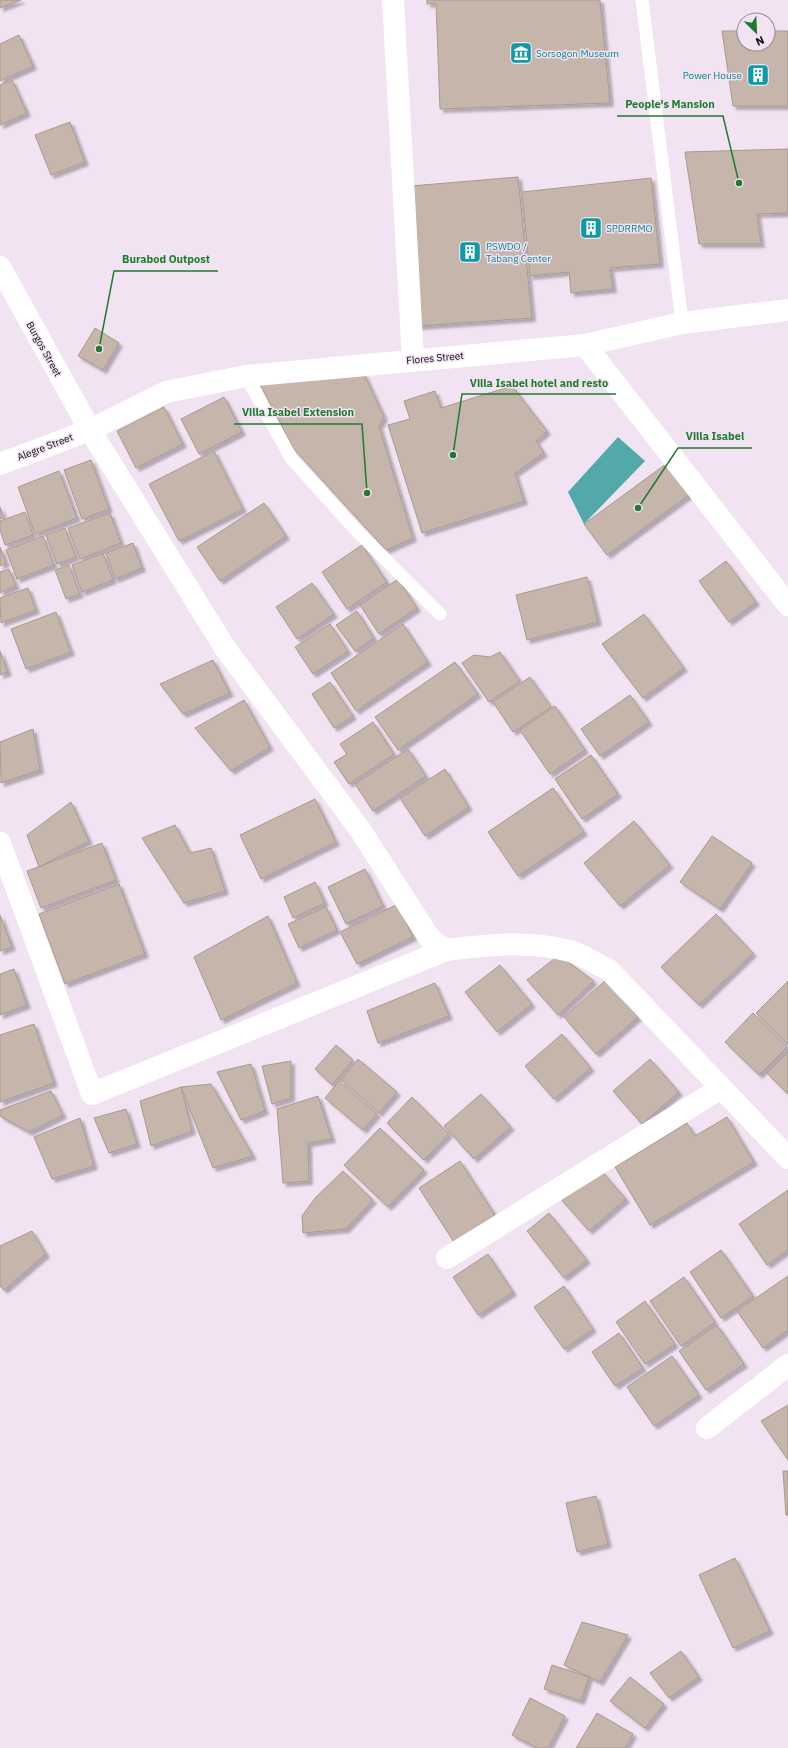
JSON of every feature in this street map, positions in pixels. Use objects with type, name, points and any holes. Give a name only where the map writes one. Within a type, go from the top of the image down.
[{"type":"street","points":[[393,0],[414,360]]},
{"type":"street","name":"Burgos Street","points":[[0,267],[90,430],[225,648],[361,831],[430,939],[446,950]]},
{"type":"street","name":"Flores Street","points":[[90,430],[166,392],[246,376],[585,345],[682,323],[788,310]]},
{"type":"street","points":[[585,345],[788,605]]},
{"type":"street","name":"Alegre Street","points":[[0,464],[90,430]]},
{"type":"street","points":[[0,843],[92,1094],[446,950],[475,946],[534,945],[570,951],[609,970],[788,1158]]},
{"type":"street","points":[[447,1258],[721,1088]]},
{"type":"street","points":[[706,1428],[788,1365]]},
{"type":"lane","points":[[642,0],[682,323]]},
{"type":"lane","points":[[246,376],[291,458],[354,528],[440,614]]},
{"type":"water","points":[[618,437],[645,461],[584,524],[568,492]]},
{"type":"building","points":[[0,0],[21,0],[0,8]]},
{"type":"building","name":"Sorsogon Museum","points":[[427,0],[600,0],[610,103],[440,109],[436,3],[427,4]]},
{"type":"building","name":"Power House","points":[[722,31],[736,31],[736,52],[776,52],[776,31],[788,31],[788,106],[733,106]]},
{"type":"building","points":[[19,35],[33,66],[0,81],[0,44]]},
{"type":"building","points":[[12,80],[27,113],[0,125],[0,85]]},
{"type":"building","points":[[70,122],[85,162],[51,175],[35,135]]},
{"type":"building","points":[[788,149],[788,213],[757,214],[761,244],[699,244],[685,152]]},
{"type":"building","name":"PSWDO / Tabang Center","points":[[518,177],[532,318],[417,326],[411,186]]},
{"type":"building","name":"SPDRRMO","points":[[651,178],[660,264],[610,268],[613,289],[571,293],[569,272],[530,276],[522,192]]},
{"type":"building","points":[[95,328],[119,343],[103,370],[78,356]]},
{"type":"building","points":[[364,374],[384,417],[379,426],[413,538],[386,550],[293,448],[260,384]]},
{"type":"building","points":[[512,386],[547,431],[536,441],[544,453],[515,473],[524,501],[422,533],[388,425],[410,419],[404,401],[435,391],[441,408]]},
{"type":"building","points":[[224,397],[242,432],[199,454],[181,419]]},
{"type":"building","points":[[164,407],[183,444],[136,468],[117,431]]},
{"type":"building","points":[[214,451],[243,509],[179,541],[149,484]]},
{"type":"building","points":[[91,460],[109,509],[82,519],[64,470]]},
{"type":"building","points":[[670,461],[693,492],[607,555],[584,524]]},
{"type":"building","points":[[59,471],[77,518],[35,534],[18,487]]},
{"type":"building","points":[[264,503],[286,536],[220,581],[197,547]]},
{"type":"building","points":[[0,507],[4,518],[0,519]]},
{"type":"building","points":[[25,512],[33,535],[5,545],[0,530],[0,521]]},
{"type":"building","points":[[110,513],[121,543],[80,559],[68,528]]},
{"type":"building","points":[[65,528],[76,557],[57,564],[46,535]]},
{"type":"building","points":[[43,536],[54,565],[17,579],[6,550]]},
{"type":"building","points":[[133,543],[142,568],[115,579],[106,553]]},
{"type":"building","points":[[362,545],[387,582],[347,609],[322,572]]},
{"type":"building","points":[[0,547],[6,563],[0,566]]},
{"type":"building","points":[[103,553],[113,580],[82,592],[72,565]]},
{"type":"building","points":[[726,561],[756,602],[729,622],[699,581]]},
{"type":"building","points":[[69,565],[80,594],[66,599],[55,570]]},
{"type":"building","points":[[9,569],[16,586],[0,593],[0,572]]},
{"type":"building","points":[[587,577],[598,622],[527,640],[516,595]]},
{"type":"building","points":[[398,579],[417,608],[379,634],[360,605]]},
{"type":"building","points":[[312,583],[334,614],[297,639],[276,607]]},
{"type":"building","points":[[28,588],[36,610],[1,623],[0,598]]},
{"type":"building","points":[[357,611],[374,638],[355,651],[336,625]]},
{"type":"building","points":[[56,612],[71,652],[26,669],[11,629]]},
{"type":"building","points":[[644,614],[684,668],[643,698],[602,644]]},
{"type":"building","points":[[330,624],[348,651],[313,674],[295,647]]},
{"type":"building","points":[[403,624],[428,662],[356,711],[331,673]]},
{"type":"building","points":[[0,651],[8,672],[0,675]]},
{"type":"building","points":[[500,652],[520,681],[489,702],[462,663],[474,655],[490,657]]},
{"type":"building","points":[[213,660],[230,693],[183,714],[160,684]]},
{"type":"building","points":[[455,662],[478,694],[398,750],[375,717]]},
{"type":"building","points":[[530,677],[551,707],[513,732],[493,702]]},
{"type":"building","points":[[330,682],[353,716],[334,728],[312,694]]},
{"type":"building","points":[[630,695],[649,722],[600,756],[581,729]]},
{"type":"building","points":[[244,700],[270,747],[231,771],[195,728]]},
{"type":"building","points":[[555,706],[585,750],[550,774],[520,730]]},
{"type":"building","points":[[373,722],[394,754],[349,784],[334,762],[347,754],[340,744]]},
{"type":"building","points":[[33,729],[40,770],[1,783],[0,742]]},
{"type":"building","points":[[408,749],[426,776],[373,811],[355,784]]},
{"type":"building","points":[[591,755],[618,794],[582,819],[555,779]]},
{"type":"building","points":[[445,769],[469,807],[425,836],[400,798]]},
{"type":"building","points":[[553,788],[584,832],[518,876],[488,832]]},
{"type":"building","points":[[315,799],[336,842],[261,879],[240,835]]},
{"type":"building","points":[[71,802],[89,841],[39,867],[27,835]]},
{"type":"building","points":[[634,821],[670,865],[620,906],[584,863]]},
{"type":"building","points":[[175,825],[190,853],[211,848],[225,891],[184,903],[142,838]]},
{"type":"building","points":[[712,836],[752,863],[720,909],[680,882]]},
{"type":"building","points":[[102,843],[116,880],[41,908],[27,871]]},
{"type":"building","points":[[365,869],[383,906],[346,924],[328,887]]},
{"type":"building","points":[[315,882],[325,903],[293,918],[284,897]]},
{"type":"building","points":[[119,884],[145,954],[65,984],[39,914]]},
{"type":"building","points":[[398,904],[413,937],[357,964],[340,932]]},
{"type":"building","points":[[326,907],[337,930],[299,948],[288,924]]},
{"type":"building","points":[[716,914],[753,953],[699,1005],[661,967]]},
{"type":"building","points":[[0,915],[12,947],[0,951]]},
{"type":"building","points":[[268,916],[297,983],[221,1020],[194,957]]},
{"type":"building","points":[[559,955],[594,981],[558,1015],[527,980]]},
{"type":"building","points":[[500,965],[532,1004],[497,1032],[465,992]]},
{"type":"building","points":[[14,969],[27,1005],[0,1015],[0,974]]},
{"type":"building","points":[[606,980],[638,1017],[596,1054],[564,1017]]},
{"type":"building","points":[[788,981],[788,1045],[756,1013]]},
{"type":"building","points":[[435,983],[449,1016],[378,1043],[367,1011]]},
{"type":"building","points":[[753,1013],[787,1047],[759,1075],[725,1042]]},
{"type":"building","points":[[34,1024],[54,1083],[0,1102],[0,1035]]},
{"type":"building","points":[[562,1034],[591,1068],[554,1099],[525,1066]]},
{"type":"building","points":[[336,1045],[353,1060],[332,1085],[315,1069]]},
{"type":"building","points":[[788,1052],[788,1094],[767,1073]]},
{"type":"building","points":[[358,1059],[397,1092],[379,1113],[341,1080]]},
{"type":"building","points":[[650,1059],[679,1092],[642,1124],[613,1091]]},
{"type":"building","points":[[291,1061],[291,1098],[272,1104],[262,1066]]},
{"type":"building","points":[[251,1064],[265,1111],[241,1120],[217,1072]]},
{"type":"building","points":[[339,1081],[377,1114],[363,1130],[325,1098]]},
{"type":"building","points":[[211,1084],[253,1156],[213,1168],[181,1087]]},
{"type":"building","points":[[181,1087],[192,1131],[151,1146],[140,1101]]},
{"type":"building","points":[[51,1091],[63,1115],[29,1132],[0,1116],[0,1110]]},
{"type":"building","points":[[481,1094],[511,1127],[474,1159],[444,1126]]},
{"type":"building","points":[[318,1096],[332,1139],[308,1143],[309,1181],[283,1183],[277,1109]]},
{"type":"building","points":[[412,1097],[449,1134],[424,1160],[387,1123]]},
{"type":"building","points":[[126,1109],[137,1144],[109,1153],[94,1118]]},
{"type":"building","points":[[727,1117],[754,1162],[650,1225],[615,1167],[687,1123],[695,1136]]},
{"type":"building","points":[[80,1118],[94,1166],[52,1179],[34,1137]]},
{"type":"building","points":[[380,1128],[424,1170],[388,1207],[344,1165]]},
{"type":"building","points":[[460,1161],[495,1215],[454,1242],[419,1188]]},
{"type":"building","points":[[597,1166],[626,1199],[589,1231],[560,1198]]},
{"type":"building","points":[[343,1171],[373,1200],[346,1229],[303,1233],[302,1216],[315,1198]]},
{"type":"building","points":[[788,1190],[788,1250],[767,1265],[739,1224]]},
{"type":"building","points":[[549,1213],[587,1260],[564,1278],[527,1231]]},
{"type":"building","points":[[32,1231],[46,1254],[4,1290],[0,1286],[0,1246]]},
{"type":"building","points":[[721,1250],[753,1296],[721,1318],[690,1272]]},
{"type":"building","points":[[488,1254],[513,1292],[478,1315],[453,1277]]},
{"type":"building","points":[[788,1276],[788,1330],[763,1348],[737,1311]]},
{"type":"building","points":[[684,1277],[715,1322],[681,1346],[650,1301]]},
{"type":"building","points":[[564,1286],[593,1329],[564,1349],[534,1307]]},
{"type":"building","points":[[645,1301],[675,1344],[645,1364],[616,1322]]},
{"type":"building","points":[[717,1325],[744,1364],[706,1390],[679,1351]]},
{"type":"building","points":[[619,1333],[643,1368],[615,1386],[592,1352]]},
{"type":"building","points":[[672,1356],[699,1395],[654,1426],[627,1387]]},
{"type":"building","points":[[788,1405],[788,1460],[761,1421]]},
{"type":"building","points":[[783,1471],[788,1471],[788,1515],[786,1515]]},
{"type":"building","points":[[596,1496],[608,1544],[577,1552],[566,1503]]},
{"type":"building","points":[[735,1558],[770,1631],[733,1648],[699,1575]]},
{"type":"building","points":[[582,1622],[628,1635],[600,1682],[564,1665]]},
{"type":"building","points":[[681,1651],[699,1677],[669,1698],[650,1673]]},
{"type":"building","points":[[552,1665],[589,1677],[581,1701],[544,1689]]},
{"type":"building","points":[[630,1677],[664,1704],[645,1728],[610,1701]]},
{"type":"building","points":[[530,1698],[565,1716],[548,1748],[537,1748],[512,1735]]},
{"type":"building","points":[[597,1713],[633,1734],[625,1748],[576,1748]]},
{"type":"place","name":"Sorsogon Museum","points":[[521,53]]},
{"type":"place","name":"Power House","points":[[758,75]]},
{"type":"place","name":"People's Mansion","points":[[739,183]]},
{"type":"place","name":"SPDRRMO","points":[[591,228]]},
{"type":"place","name":"PSWDO / Tabang Center","points":[[470,252]]},
{"type":"place","name":"Burabod Outpost","points":[[99,349]]},
{"type":"place","name":"Villa Isabel hotel and resto","points":[[453,455]]},
{"type":"place","name":"Villa Isabel Extension","points":[[367,493]]},
{"type":"place","name":"Villa Isabel","points":[[638,508]]}]
